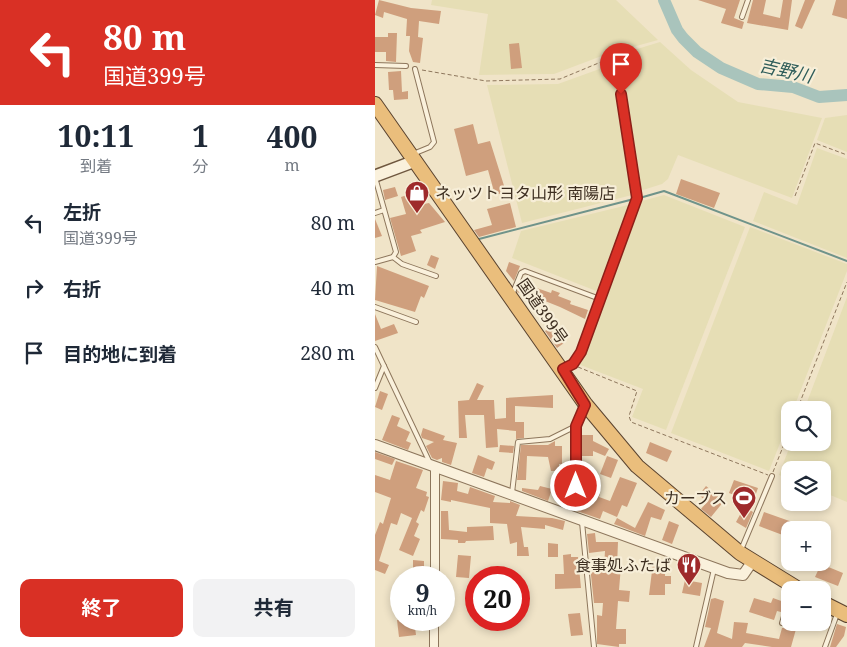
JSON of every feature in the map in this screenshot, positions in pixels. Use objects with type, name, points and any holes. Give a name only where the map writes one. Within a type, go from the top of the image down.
[{"type":"highway","name":"国道399号","points":[[375,104],[511,297],[568,367],[585,405],[637,466],[740,553],[781,581]]},
{"type":"main road","points":[[375,176],[413,158]]},
{"type":"street","points":[[375,445],[581,521],[736,575],[743,575],[752,562]]},
{"type":"street","points":[[433,466],[435,566]]},
{"type":"street","points":[[434,647],[435,631]]},
{"type":"lane","points":[[742,17],[748,0]]},
{"type":"lane","points":[[568,367],[581,352],[637,198],[618,77],[607,60]]},
{"type":"lane","points":[[375,65],[406,66]]},
{"type":"lane","points":[[413,158],[430,147],[434,142],[415,69]]},
{"type":"lane","points":[[375,176],[396,252],[393,257],[375,262]]},
{"type":"lane","points":[[375,213],[385,210]]},
{"type":"lane","points":[[393,257],[402,264],[436,276]]},
{"type":"lane","points":[[511,297],[521,273],[525,271],[600,299]]},
{"type":"lane","points":[[375,307],[416,322]]},
{"type":"lane","points":[[375,347],[433,466]]},
{"type":"lane","points":[[375,388],[384,366]]},
{"type":"lane","points":[[576,486],[576,426],[585,405]]},
{"type":"lane","points":[[511,495],[518,442],[550,438],[576,426]]},
{"type":"lane","points":[[740,553],[772,476]]},
{"type":"lane","points":[[581,521],[594,647]]},
{"type":"lane","points":[[696,647],[714,568]]},
{"type":"lane","points":[[825,647],[842,612]]},
{"type":"path","points":[[415,69],[486,81],[560,79],[607,60]]},
{"type":"path","points":[[795,196],[815,143],[847,155]]},
{"type":"path","points":[[801,401],[847,282]]},
{"type":"path","points":[[568,367],[637,391],[629,416],[631,422],[772,476],[782,451]]},
{"type":"shaded area","points":[[432,0],[616,0],[658,40],[607,54],[554,74],[479,75],[488,14],[431,5]]},
{"type":"shaded area","points":[[660,42],[691,70],[738,102],[822,118],[792,198],[678,155],[668,179],[662,184],[643,190],[638,185],[622,76],[611,57]]},
{"type":"shaded area","points":[[605,67],[614,80],[632,195],[522,223],[487,85],[558,84]]},
{"type":"shaded area","points":[[847,115],[847,152],[817,140],[825,118]]},
{"type":"shaded area","points":[[817,148],[847,159],[847,258],[753,221],[764,192],[797,205]]},
{"type":"shaded area","points":[[664,195],[745,227],[666,430],[632,417],[643,389],[578,364],[642,201]]},
{"type":"shaded area","points":[[632,204],[599,292],[512,258],[521,231]]},
{"type":"shaded area","points":[[750,227],[847,264],[847,271],[796,401],[781,401],[781,441],[769,471],[671,433]]},
{"type":"shaded area","points":[[847,297],[847,502],[831,495],[831,461],[784,461],[788,451],[831,451],[831,401],[807,401]]},
{"type":"building","points":[[379,0],[411,8],[441,11],[439,24],[419,21],[418,37],[423,38],[420,63],[413,62],[409,51],[410,36],[406,36],[407,19],[384,12],[383,18],[375,15]]},
{"type":"building","points":[[698,0],[740,0],[734,18],[744,22],[742,29],[721,23],[726,9]]},
{"type":"building","points":[[753,0],[766,0],[763,14],[780,18],[783,0],[792,0],[788,30],[747,23]]},
{"type":"building","points":[[805,0],[815,0],[802,29],[795,26]]},
{"type":"building","points":[[836,0],[847,0],[847,19],[832,15]]},
{"type":"building","points":[[388,33],[397,33],[396,62],[386,61],[386,52],[375,52],[375,37],[388,37]]},
{"type":"building","points":[[519,43],[522,68],[511,69],[509,44]]},
{"type":"building","points":[[401,71],[402,92],[408,91],[408,99],[394,100],[393,90],[389,90],[388,72]]},
{"type":"building","points":[[473,124],[478,144],[490,141],[506,192],[495,195],[488,170],[466,176],[454,129]]},
{"type":"building","points":[[681,179],[720,193],[714,208],[676,194]]},
{"type":"building","points":[[395,187],[398,196],[385,200],[383,190]]},
{"type":"building","points":[[420,191],[424,204],[429,203],[445,222],[420,230],[422,233],[411,236],[416,251],[401,256],[390,218],[406,214],[401,197]]},
{"type":"building","points":[[510,203],[516,227],[479,237],[474,230],[492,225],[487,209]]},
{"type":"building","points":[[375,219],[382,236],[375,238]]},
{"type":"building","points":[[431,255],[439,258],[435,269],[427,265]]},
{"type":"building","points":[[509,262],[520,266],[514,281],[506,271]]},
{"type":"building","points":[[377,266],[429,286],[424,298],[421,296],[415,312],[375,300]]},
{"type":"building","points":[[522,280],[529,283],[528,285],[551,293],[552,290],[560,293],[558,296],[571,301],[570,304],[588,310],[585,319],[540,299],[539,301],[517,292]]},
{"type":"building","points":[[375,314],[381,329],[394,324],[398,333],[375,341]]},
{"type":"building","points":[[553,326],[564,343],[557,348],[545,331]]},
{"type":"building","points":[[477,383],[484,386],[477,400],[494,400],[495,419],[506,418],[506,398],[553,395],[553,408],[515,406],[515,422],[524,422],[524,438],[516,439],[516,431],[497,429],[498,447],[486,448],[484,415],[465,415],[467,438],[459,438],[458,401],[469,400]]},
{"type":"building","points":[[380,391],[388,394],[382,410],[375,407]]},
{"type":"building","points":[[392,415],[400,418],[397,426],[410,432],[406,441],[411,443],[408,450],[382,440]]},
{"type":"building","points":[[423,428],[445,436],[443,440],[457,443],[451,465],[442,462],[442,458],[437,460],[432,458],[426,446],[434,442],[422,438]]},
{"type":"building","points":[[580,435],[593,435],[593,441],[609,449],[605,456],[593,451],[593,456],[580,456]]},
{"type":"building","points":[[555,441],[555,446],[562,446],[562,464],[559,464],[559,471],[551,471],[548,457],[527,456],[526,480],[517,480],[521,445],[548,445]]},
{"type":"building","points":[[650,442],[672,451],[667,462],[646,453]]},
{"type":"building","points":[[500,445],[514,446],[513,453],[499,452]]},
{"type":"building","points":[[375,452],[395,459],[392,465],[375,459]]},
{"type":"building","points":[[478,455],[495,462],[492,470],[487,468],[484,477],[472,473]]},
{"type":"building","points":[[607,456],[618,460],[611,478],[600,474]]},
{"type":"building","points":[[396,461],[423,470],[416,488],[427,492],[426,496],[429,497],[424,512],[421,510],[416,522],[419,524],[414,536],[420,539],[413,556],[399,550],[412,518],[401,513],[397,525],[391,523],[379,561],[389,565],[385,574],[375,570],[375,535],[380,522],[383,524],[391,498],[375,492],[375,475],[390,480]]},
{"type":"building","points":[[620,477],[637,483],[627,507],[622,505],[617,517],[603,511],[600,519],[577,511],[581,496],[575,494],[576,490],[600,494],[599,497],[610,501]]},
{"type":"building","points":[[734,480],[758,488],[750,510],[753,512],[746,528],[736,522],[748,500],[729,493]]},
{"type":"building","points":[[443,481],[458,483],[457,491],[468,494],[470,487],[495,496],[493,502],[510,503],[510,501],[520,505],[516,516],[552,518],[565,521],[563,530],[545,525],[545,529],[521,527],[524,547],[528,547],[529,556],[517,556],[517,542],[510,544],[507,524],[490,523],[490,508],[451,500],[451,502],[441,500]]},
{"type":"building","points":[[540,486],[552,489],[548,501],[522,491],[522,488],[538,490]]},
{"type":"building","points":[[706,486],[724,501],[711,517],[701,509],[707,502],[699,495]]},
{"type":"building","points":[[648,502],[665,510],[661,520],[651,517],[645,536],[614,524],[617,518],[635,528]]},
{"type":"building","points":[[441,511],[448,511],[449,530],[467,532],[467,527],[493,526],[494,540],[458,543],[458,540],[441,539]]},
{"type":"building","points":[[764,512],[789,521],[781,521],[781,534],[759,526]]},
{"type":"building","points":[[669,521],[679,525],[672,544],[662,540]]},
{"type":"building","points":[[595,533],[596,542],[618,542],[617,566],[621,566],[619,590],[630,591],[629,602],[618,601],[616,629],[626,629],[626,644],[619,644],[619,647],[597,644],[597,615],[602,616],[603,603],[594,603],[590,566],[604,567],[605,551],[589,553],[587,534]]},
{"type":"building","points":[[548,543],[558,544],[558,557],[548,557]]},
{"type":"building","points":[[571,554],[571,557],[578,557],[581,588],[555,589],[555,574],[564,574],[563,555]]},
{"type":"building","points":[[458,555],[471,556],[470,566],[465,566],[465,578],[456,577]]},
{"type":"building","points":[[413,560],[424,561],[424,566],[413,566]]},
{"type":"building","points":[[653,563],[665,564],[665,576],[671,576],[671,584],[665,584],[665,595],[649,595]]},
{"type":"building","points":[[831,568],[843,573],[838,586],[831,583],[831,581],[815,577],[818,571],[831,571]]},
{"type":"building","points":[[685,580],[702,583],[700,596],[682,593]]},
{"type":"building","points":[[715,598],[724,601],[717,633],[732,639],[734,622],[748,623],[746,633],[779,639],[781,631],[795,631],[791,647],[772,647],[745,643],[742,647],[704,647],[711,628],[705,627],[711,599]]},
{"type":"building","points":[[754,598],[771,603],[773,598],[781,601],[781,612],[777,611],[774,620],[749,612]]},
{"type":"building","points":[[580,613],[583,635],[571,636],[568,614]]},
{"type":"building","points":[[837,624],[846,627],[844,636],[836,647],[830,647]]},
{"type":"building","points":[[398,631],[415,631],[416,635],[399,637]]},
{"type":"waterway","name":"吉野川","points":[[664,0],[677,30],[683,38],[697,52],[721,68],[758,84],[793,87],[819,97],[847,95]]},
{"type":"waterway","points":[[643,197],[664,191],[847,261]]},
{"type":"waterway","points":[[479,239],[630,200]]},
{"type":"place","name":"ネッツトヨタ山形 南陽店","points":[[417,214]]},
{"type":"place","name":"カーブス","points":[[744,519]]},
{"type":"place","name":"食事処ふたば","points":[[689,586]]},
{"type":"route","points":[[576,486],[576,426],[585,405],[563,369],[573,364],[581,352],[637,198],[621,94]]}]
